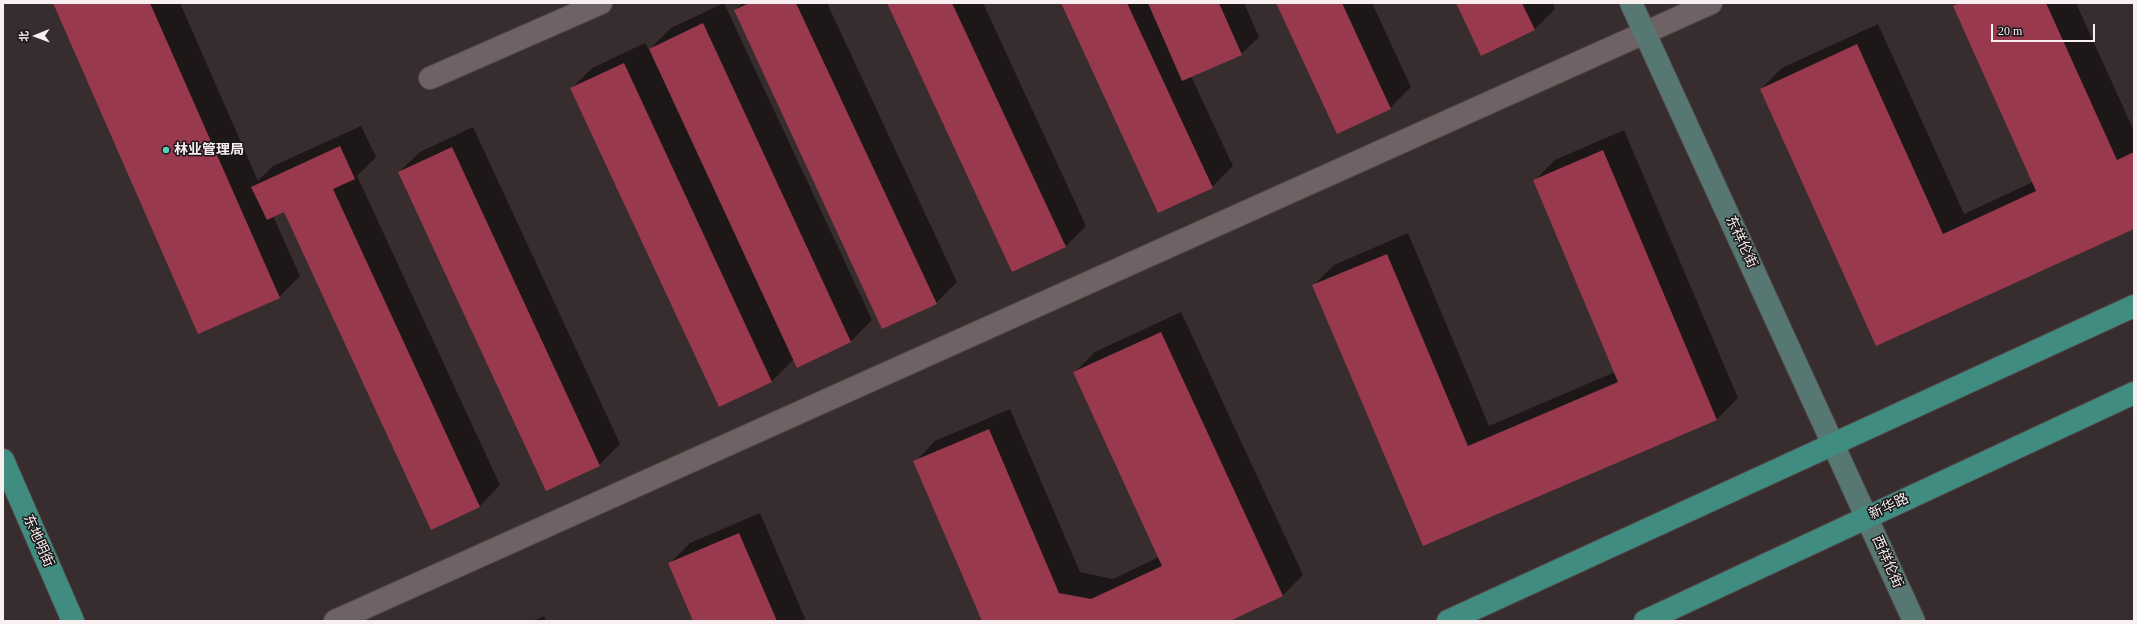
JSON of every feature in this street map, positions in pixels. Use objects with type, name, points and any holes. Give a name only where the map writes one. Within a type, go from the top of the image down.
[{"type":"main road","points":[[1448,621],[2134,306]]},
{"type":"main road","name":"新华路","points":[[1645,621],[2134,393]]},
{"type":"main road","name":"东地明街","points":[[3,460],[73,621]]},
{"type":"street","points":[[430,78],[601,3]]},
{"type":"street","name":"东祥伦街","points":[[1631,3],[1851,480]]},
{"type":"street","points":[[335,621],[1711,3]]},
{"type":"street","name":"西祥伦街","points":[[1851,480],[1914,621]]},
{"type":"building","name":"林业管理局","points":[[53,3],[150,3],[280,298],[198,334]]},
{"type":"building","points":[[749,3],[796,3],[937,304],[882,329],[734,10]]},
{"type":"building","points":[[887,3],[952,3],[1066,247],[1012,272]]},
{"type":"building","points":[[1061,3],[1127,3],[1213,188],[1158,213]]},
{"type":"building","points":[[1148,3],[1219,3],[1242,55],[1182,81]]},
{"type":"building","points":[[1276,3],[1342,3],[1391,109],[1337,134]]},
{"type":"building","points":[[1456,3],[1522,3],[1535,30],[1481,56]]},
{"type":"building","points":[[1959,3],[2046,3],[2117,160],[2134,152],[2134,229],[1876,346],[1760,89],[1857,44],[1943,234],[2036,191],[1953,6]]},
{"type":"building","points":[[703,23],[851,342],[797,368],[649,49]]},
{"type":"building","points":[[624,63],[772,382],[719,407],[570,88]]},
{"type":"building","points":[[340,146],[355,179],[333,189],[480,507],[431,530],[284,212],[267,220],[251,187]]},
{"type":"building","points":[[452,147],[600,466],[546,491],[398,172]]},
{"type":"building","points":[[1603,150],[1717,420],[1423,546],[1312,285],[1387,254],[1468,446],[1618,382],[1533,180]]},
{"type":"building","points":[[1161,332],[1283,596],[1230,621],[982,621],[913,461],[989,429],[1059,593],[1091,599],[1162,566],[1073,372]]},
{"type":"building","points":[[739,533],[777,621],[693,621],[668,563]]},
{"type":"place","name":"林业管理局","points":[[166,150]]}]
